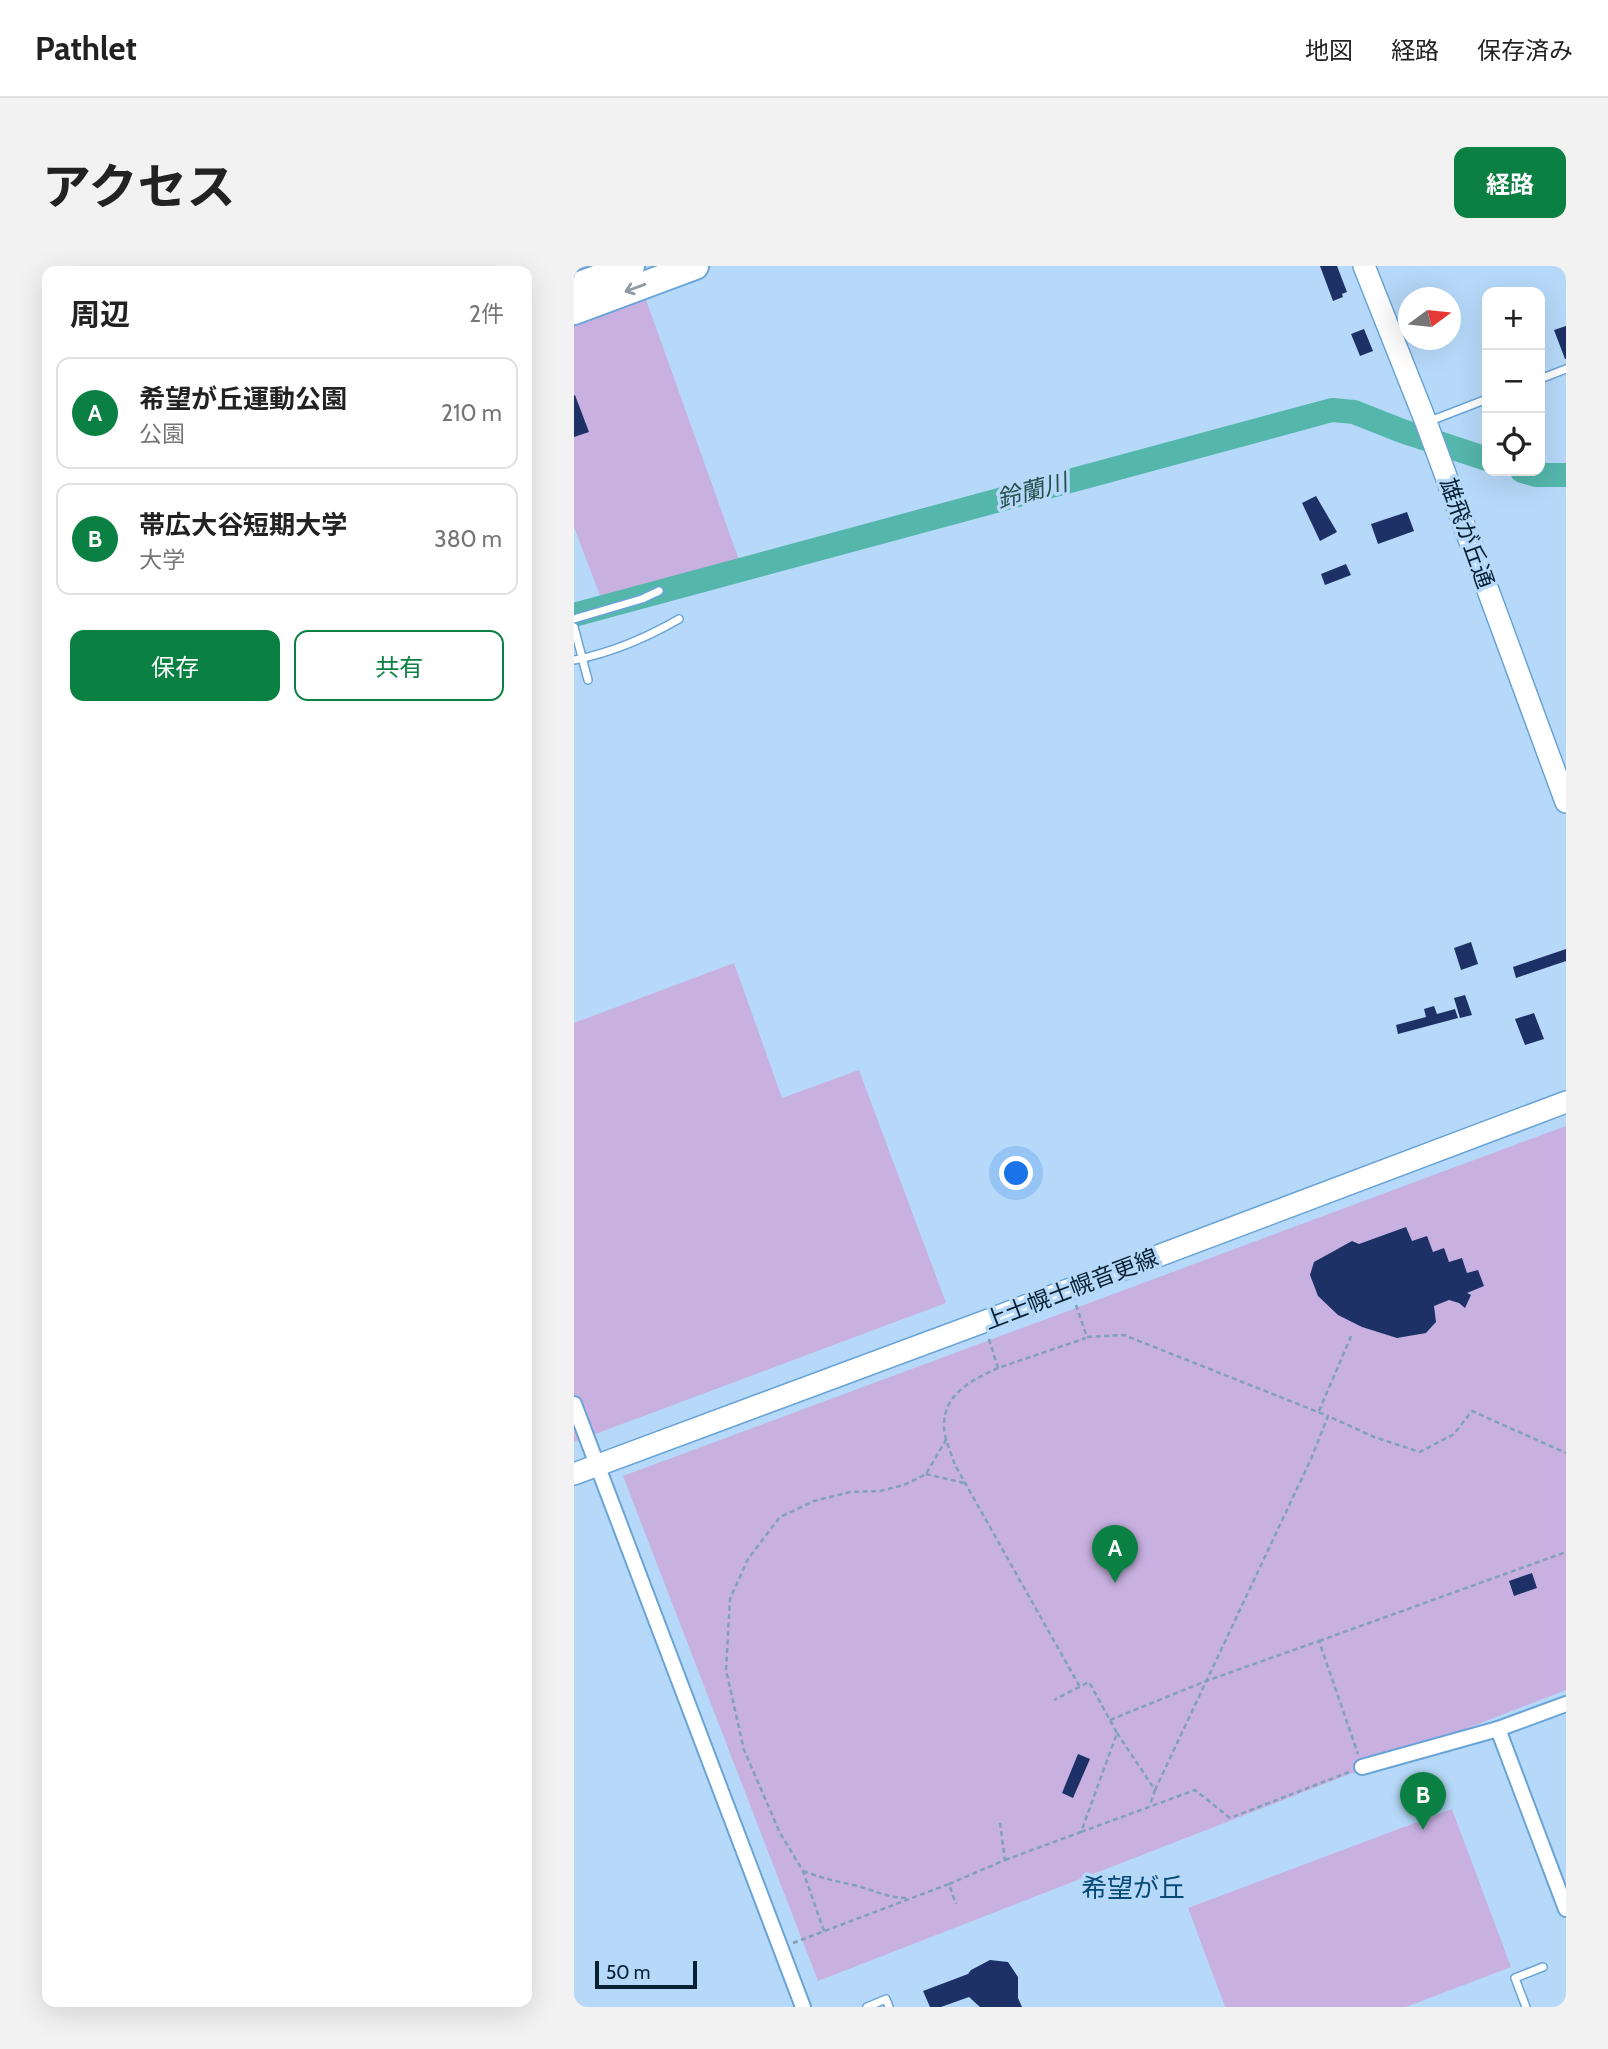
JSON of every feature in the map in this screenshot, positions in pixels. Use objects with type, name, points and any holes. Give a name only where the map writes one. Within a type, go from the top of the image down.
[{"type":"highway","points":[[574,287],[631,266]]},
{"type":"highway","points":[[574,311],[695,266]]},
{"type":"main road","name":"雄飛が丘通","points":[[1364,266],[1426,422],[1566,802]]},
{"type":"main road","name":"上士幌士幌音更線","points":[[574,1474],[1566,1102]]},
{"type":"street","points":[[574,1404],[803,2007]]},
{"type":"street","points":[[1362,1767],[1498,1729],[1566,1704]]},
{"type":"street","points":[[1498,1729],[1566,1909]]},
{"type":"lane","points":[[1545,377],[1566,369]]},
{"type":"lane","points":[[1426,422],[1482,401]]},
{"type":"lane","points":[[574,619],[642,599],[659,591]]},
{"type":"lane","points":[[578,660],[652,635],[679,619]]},
{"type":"lane","points":[[574,627],[578,660],[588,680]]},
{"type":"lane","points":[[1526,2007],[1515,1978],[1543,1967]]},
{"type":"lane","points":[[867,2007],[886,1999],[889,2007]]},
{"type":"path","points":[[1070,1289],[1087,1337]]},
{"type":"path","points":[[983,1322],[998,1368]]},
{"type":"path","points":[[1318,1412],[1352,1334]]},
{"type":"path","points":[[1080,1687],[955,1465],[944,1427],[949,1401],[968,1382],[998,1368],[1087,1337],[1124,1335],[1374,1437],[1420,1452],[1454,1434],[1472,1411],[1566,1453]]},
{"type":"path","points":[[1150,1807],[1155,1790],[1311,1459],[1328,1416]]},
{"type":"path","points":[[824,1931],[803,1871],[780,1833],[744,1750],[726,1670],[730,1599],[747,1559],[780,1517],[814,1501],[850,1492],[880,1491],[904,1485],[926,1474],[947,1438]]},
{"type":"path","points":[[926,1474],[965,1483]]},
{"type":"path","points":[[1110,1720],[1206,1681],[1566,1552]]},
{"type":"path","points":[[793,1943],[1005,1860],[1195,1790],[1230,1818],[1362,1767],[1319,1641]]},
{"type":"path","points":[[1054,1700],[1089,1682],[1117,1733],[1155,1790]]},
{"type":"path","points":[[1081,1832],[1117,1733]]},
{"type":"path","points":[[1000,1823],[1005,1860]]},
{"type":"path","points":[[803,1871],[825,1880],[861,1887],[894,1898],[910,1898]]},
{"type":"path","points":[[949,1884],[956,1904]]},
{"type":"shaded area","points":[[574,266],[634,266],[739,560],[604,606],[574,527]]},
{"type":"shaded area","points":[[734,963],[782,1098],[859,1070],[946,1303],[574,1442],[574,1023]]},
{"type":"shaded area","points":[[1566,1126],[1566,1690],[818,1981],[623,1476]]},
{"type":"shaded area","points":[[1452,1809],[1511,1967],[1406,2007],[1225,2007],[1188,1908]]},
{"type":"building","points":[[1320,266],[1337,266],[1347,292],[1342,294],[1343,297],[1333,301]]},
{"type":"building","points":[[1566,326],[1566,359],[1565,359],[1554,330]]},
{"type":"building","points":[[1364,329],[1373,351],[1360,356],[1351,334]]},
{"type":"building","points":[[574,396],[589,432],[574,437]]},
{"type":"building","points":[[1316,496],[1337,532],[1320,541],[1302,503]]},
{"type":"building","points":[[1407,512],[1414,531],[1378,544],[1371,524]]},
{"type":"building","points":[[1346,564],[1351,575],[1325,585],[1321,574]]},
{"type":"building","points":[[1471,942],[1478,964],[1461,970],[1454,948]]},
{"type":"building","points":[[1566,949],[1566,961],[1516,978],[1513,967]]},
{"type":"building","points":[[1465,995],[1472,1015],[1460,1018],[1454,998]]},
{"type":"building","points":[[1434,1006],[1437,1014],[1455,1009],[1458,1018],[1398,1034],[1396,1025],[1426,1017],[1424,1009]]},
{"type":"building","points":[[1534,1013],[1544,1039],[1525,1045],[1515,1019]]},
{"type":"building","points":[[1406,1227],[1412,1241],[1427,1236],[1433,1252],[1444,1248],[1449,1262],[1462,1258],[1467,1273],[1478,1270],[1484,1286],[1467,1293],[1471,1295],[1465,1308],[1449,1300],[1434,1306],[1436,1322],[1426,1333],[1397,1338],[1362,1327],[1338,1315],[1318,1296],[1310,1275],[1314,1262],[1352,1241],[1359,1244]]},
{"type":"building","points":[[1532,1573],[1537,1588],[1514,1596],[1509,1581]]},
{"type":"building","points":[[1078,1754],[1090,1759],[1073,1798],[1062,1793]]},
{"type":"building","points":[[990,1960],[1008,1962],[1018,1977],[1018,1998],[1022,2007],[980,2007],[969,1997],[941,2007],[930,2007],[923,1991],[968,1974]]},
{"type":"waterway","name":"鈴蘭川","points":[[574,615],[1332,410],[1354,412],[1482,457]]},
{"type":"waterway","name":"鈴蘭川","points":[[1545,475],[1566,475]]},
{"type":"place","name":"希望が丘運動公園","points":[[1115,1583]]},
{"type":"place","name":"帯広大谷短期大学","points":[[1423,1830]]},
{"type":"district","name":"希望が丘","points":[[1133,1888]]}]
